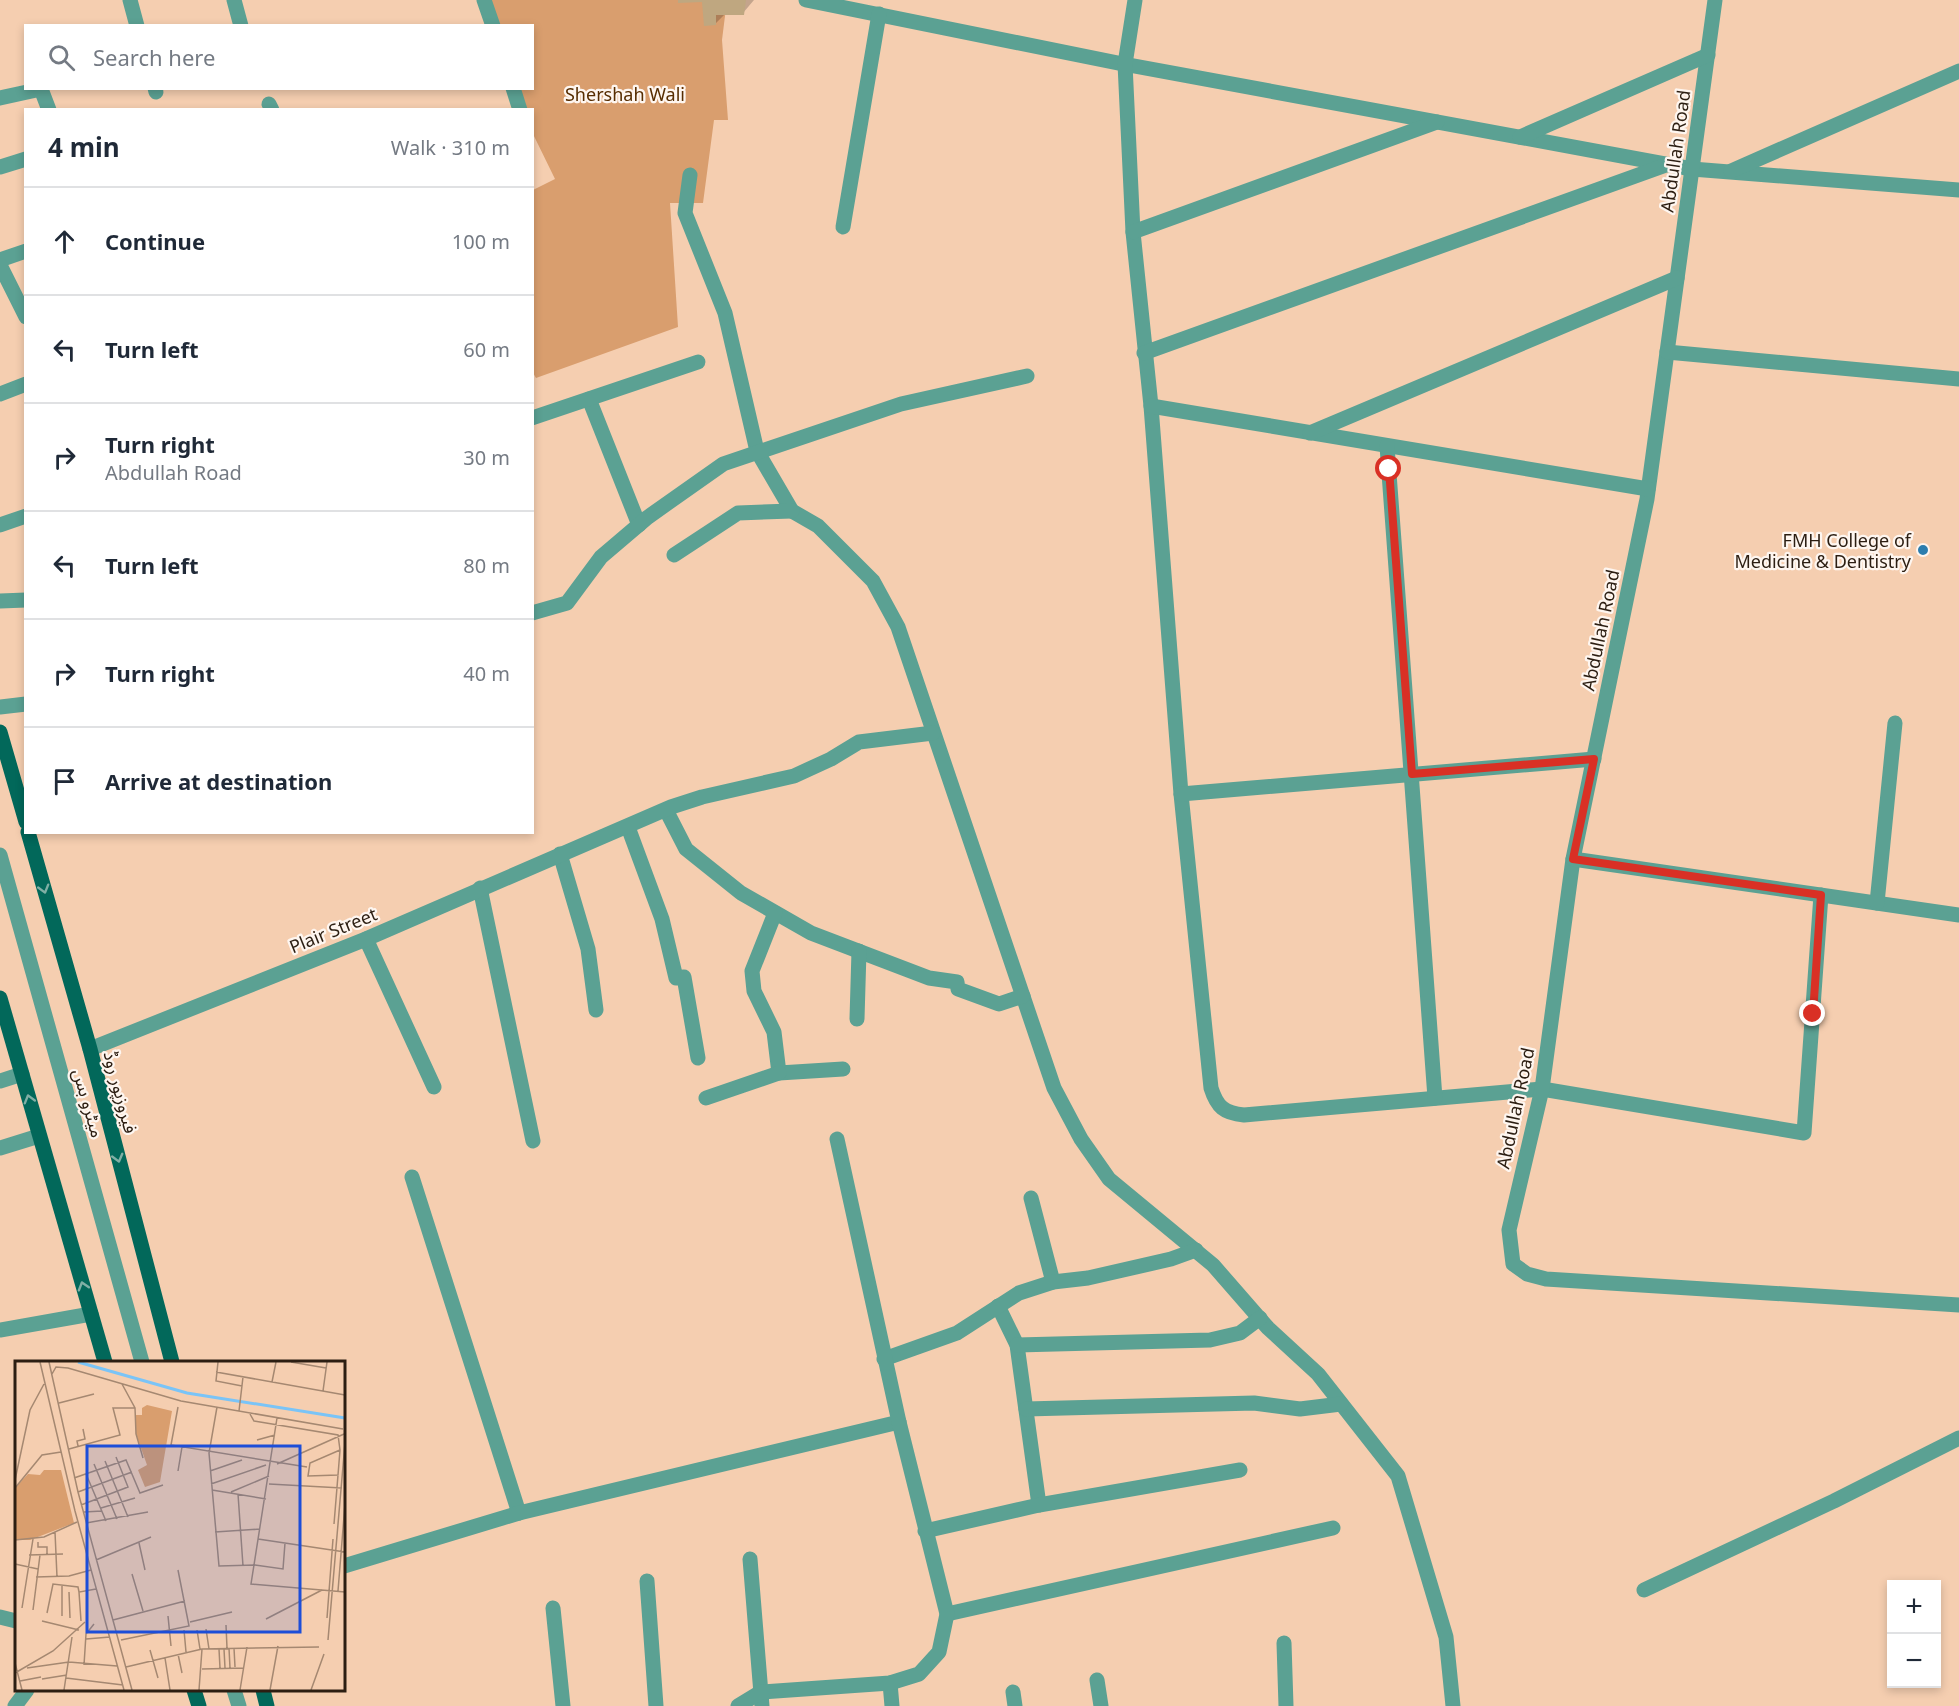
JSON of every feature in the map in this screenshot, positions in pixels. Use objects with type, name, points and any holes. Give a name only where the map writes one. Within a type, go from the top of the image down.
[{"type":"main road","points":[[0,732],[24,815]]},
{"type":"main road","name":"فیروزپور روڈ","points":[[29,834],[90,1049],[172,1361]]},
{"type":"main road","points":[[0,998],[105,1361]]},
{"type":"main road","points":[[195,1691],[199,1706]]},
{"type":"main road","points":[[263,1691],[267,1706]]},
{"type":"street","points":[[130,0],[136,24]]},
{"type":"street","points":[[234,0],[240,24]]},
{"type":"street","points":[[484,0],[492,24]]},
{"type":"street","points":[[806,0],[1125,64],[1692,169],[1959,190]]},
{"type":"street","points":[[850,8],[869,0]]},
{"type":"street","points":[[1135,0],[1125,64],[1132,232],[1151,406],[1181,794],[1211,1088],[1215,1102],[1227,1113],[1244,1115],[1542,1089],[1804,1133],[1821,895]]},
{"type":"street","name":"Abdullah Road","points":[[1715,0],[1648,489],[1573,859],[1542,1089],[1509,1230],[1514,1264],[1527,1274],[1546,1279],[1959,1305]]},
{"type":"street","points":[[843,227],[879,14]]},
{"type":"street","points":[[1520,137],[1708,55]]},
{"type":"street","points":[[1729,172],[1959,71]]},
{"type":"street","points":[[0,98],[36,90]]},
{"type":"street","points":[[41,90],[48,108]]},
{"type":"street","points":[[514,90],[519,108]]},
{"type":"street","points":[[1132,232],[1437,122]]},
{"type":"street","points":[[0,167],[24,160]]},
{"type":"street","points":[[1144,353],[1668,165]]},
{"type":"street","points":[[690,175],[685,213],[725,313],[757,451],[792,511],[818,526],[873,581],[898,627],[1054,1088],[1081,1139],[1109,1179],[1196,1250],[1260,1318],[1318,1374],[1398,1476],[1446,1637],[1453,1706]]},
{"type":"street","points":[[0,261],[24,251]]},
{"type":"street","points":[[0,265],[24,313]]},
{"type":"street","points":[[1310,433],[1677,278]]},
{"type":"street","points":[[1667,352],[1959,379]]},
{"type":"street","points":[[534,417],[698,362]]},
{"type":"street","points":[[534,612],[567,603],[601,557],[639,525],[723,465],[757,451],[912,402],[1027,376]]},
{"type":"street","points":[[0,394],[24,385]]},
{"type":"street","points":[[589,399],[639,525]]},
{"type":"street","points":[[1151,406],[1648,489]]},
{"type":"street","points":[[1387,446],[1436,1098]]},
{"type":"street","points":[[674,555],[738,513],[792,511]]},
{"type":"street","points":[[0,525],[24,517]]},
{"type":"street","points":[[0,601],[24,600]]},
{"type":"street","points":[[0,707],[24,704]]},
{"type":"street","points":[[1877,903],[1895,723]]},
{"type":"street","name":"Plair Street","points":[[90,1049],[366,939],[589,841],[666,810],[702,797],[794,776],[831,759],[859,742],[933,733]]},
{"type":"street","points":[[1181,794],[1594,759]]},
{"type":"street","points":[[666,810],[686,849],[741,894],[811,933],[929,978],[957,982],[958,989],[999,1004],[1023,996]]},
{"type":"street","points":[[628,827],[662,919],[676,978],[684,977],[698,1058]]},
{"type":"street","points":[[560,854],[588,949],[596,1010]]},
{"type":"street","name":"میٹرو بس","points":[[0,855],[142,1361]]},
{"type":"street","points":[[1573,859],[1959,915]]},
{"type":"street","points":[[480,888],[533,1141]]},
{"type":"street","points":[[775,913],[752,971],[754,991],[774,1032],[779,1072]]},
{"type":"street","points":[[366,939],[434,1087]]},
{"type":"street","points":[[857,1019],[859,951]]},
{"type":"street","points":[[706,1098],[779,1072],[843,1069]]},
{"type":"street","points":[[0,1081],[22,1074]]},
{"type":"street","points":[[0,1148],[39,1136]]},
{"type":"street","points":[[738,1706],[762,1699],[890,1683],[919,1674],[939,1652],[947,1614],[884,1359],[837,1139]]},
{"type":"street","points":[[412,1177],[519,1513]]},
{"type":"street","points":[[1031,1198],[1053,1282]]},
{"type":"street","points":[[884,1359],[957,1333],[1019,1293],[1053,1282],[1088,1278],[1171,1259],[1196,1250]]},
{"type":"street","points":[[998,1306],[1017,1345],[1039,1505]]},
{"type":"street","points":[[0,1330],[91,1314]]},
{"type":"street","points":[[1017,1345],[1210,1340],[1240,1333],[1260,1318]]},
{"type":"street","points":[[1026,1409],[1254,1403],[1300,1409],[1341,1404]]},
{"type":"street","points":[[345,1566],[519,1513],[899,1422]]},
{"type":"street","points":[[1644,1590],[1834,1501],[1959,1438]]},
{"type":"street","points":[[925,1531],[1039,1505],[1240,1470]]},
{"type":"street","points":[[947,1614],[1333,1528]]},
{"type":"street","points":[[750,1559],[762,1699]]},
{"type":"street","points":[[647,1581],[656,1706]]},
{"type":"street","points":[[553,1608],[563,1706]]},
{"type":"street","points":[[0,1617],[15,1621]]},
{"type":"street","points":[[1284,1643],[1286,1706]]},
{"type":"street","points":[[1096,1680],[1101,1706]]},
{"type":"street","points":[[890,1683],[892,1706]]},
{"type":"street","points":[[15,1706],[26,1691]]},
{"type":"street","points":[[235,1691],[239,1706]]},
{"type":"green space","name":"Shershah Wali","points":[[484,0],[727,0],[722,40],[728,120],[714,120],[703,203],[670,203],[678,327],[536,378],[534,374],[534,190],[555,179],[534,136],[534,108],[520,108],[513,90],[534,90],[534,24],[493,24]]},
{"type":"building","points":[[678,0],[746,0],[744,15],[716,15],[716,25],[704,26],[702,2],[678,3]]},
{"type":"place","name":"FMH College of Medicine & Dentistry","points":[[1923,550]]},
{"type":"route","points":[[1389,469],[1412,774],[1594,759],[1573,859],[1821,895],[1813,1014]]}]
